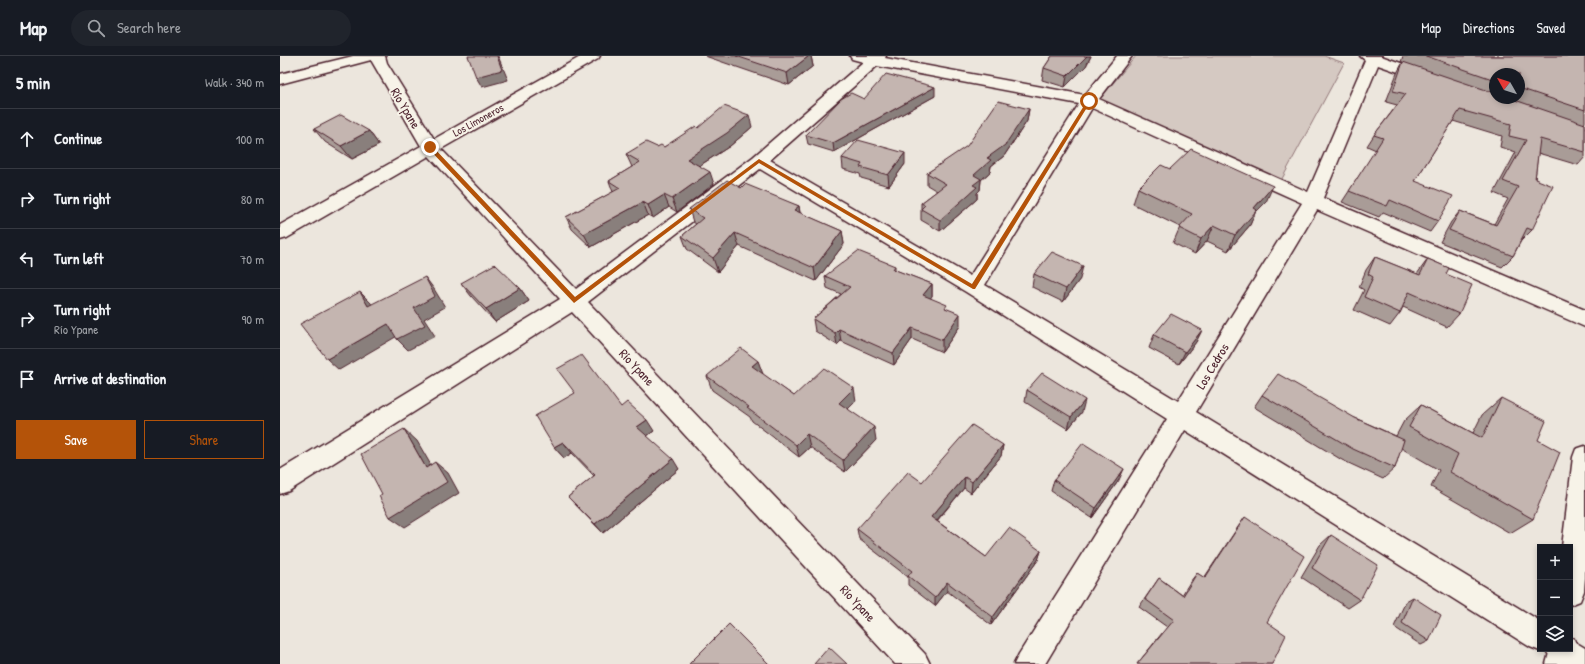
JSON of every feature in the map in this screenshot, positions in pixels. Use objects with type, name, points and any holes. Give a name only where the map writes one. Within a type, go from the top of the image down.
[{"type":"street","points":[[280,79],[371,56]]},
{"type":"street","name":"Río Ypane","points":[[378,56],[379,63],[430,147],[915,664]]},
{"type":"street","name":"Los Limoneros","points":[[280,233],[593,56]]},
{"type":"street","points":[[973,287],[1089,101],[1125,56]]},
{"type":"street","points":[[1371,57],[1439,81]]},
{"type":"street","name":"Los Cedros","points":[[1029,664],[1313,201],[1371,57]]},
{"type":"street","points":[[280,483],[574,301],[759,161],[870,58],[1089,101],[1313,201],[1585,318]]},
{"type":"street","points":[[759,161],[973,287],[1537,636]]},
{"type":"street","points":[[1571,580],[1585,458]]},
{"type":"shaded area","points":[[1136,56],[1324,56],[1344,63],[1276,190],[1092,108]]},
{"type":"building","points":[[468,56],[497,56],[502,70],[476,77]]},
{"type":"building","points":[[736,56],[809,56],[787,73]]},
{"type":"building","points":[[1052,56],[1087,56],[1067,76],[1044,68]]},
{"type":"building","points":[[1426,56],[1585,56],[1585,110],[1525,90],[1525,68],[1489,68],[1489,78]]},
{"type":"building","points":[[1403,62],[1489,91],[1489,104],[1525,103],[1585,124],[1585,152],[1540,139],[1535,179],[1553,186],[1532,230],[1527,228],[1513,256],[1449,230],[1460,211],[1496,225],[1518,187],[1503,181],[1526,140],[1509,136],[1511,124],[1460,110],[1415,181],[1453,196],[1438,221],[1390,200],[1387,206],[1349,191],[1383,138],[1374,135],[1406,94],[1393,91]]},
{"type":"building","points":[[886,74],[935,87],[833,143],[806,135],[841,99],[851,93],[864,99]]},
{"type":"building","points":[[998,101],[1029,109],[1005,145],[987,158],[991,160],[974,175],[981,179],[973,185],[977,187],[940,220],[921,209],[925,205],[921,203],[946,184],[927,173],[967,146]]},
{"type":"building","points":[[724,106],[749,115],[727,133],[687,159],[710,172],[672,199],[664,195],[648,205],[643,202],[584,234],[566,217],[620,188],[609,181],[640,162],[626,154],[646,142],[657,147],[661,145],[664,147],[696,126],[698,128]]},
{"type":"building","points":[[341,115],[369,131],[341,146],[314,129]]},
{"type":"building","points":[[858,140],[905,153],[888,175],[860,167],[862,164],[842,158]]},
{"type":"building","points":[[1191,149],[1273,186],[1254,208],[1257,210],[1235,235],[1214,225],[1201,239],[1179,228],[1192,214],[1138,188],[1161,165],[1170,169]]},
{"type":"building","points":[[727,180],[741,188],[745,184],[799,206],[794,210],[842,231],[814,268],[735,233],[713,258],[682,236],[703,218],[689,209]]},
{"type":"building","points":[[858,251],[895,266],[893,269],[932,284],[923,295],[947,305],[945,308],[960,314],[942,340],[912,328],[893,353],[839,329],[835,333],[813,319],[850,287],[825,276]]},
{"type":"building","points":[[1052,252],[1083,266],[1066,289],[1034,274]]},
{"type":"building","points":[[1375,257],[1420,275],[1428,259],[1449,268],[1446,274],[1472,285],[1459,314],[1409,292],[1400,313],[1364,297],[1373,277],[1368,274]]},
{"type":"building","points":[[495,264],[520,288],[486,309],[461,283]]},
{"type":"building","points":[[425,277],[435,296],[414,308],[425,325],[397,339],[388,324],[327,359],[300,324],[360,292],[368,306]]},
{"type":"building","points":[[1171,314],[1202,330],[1185,352],[1154,335]]},
{"type":"building","points":[[741,348],[758,361],[752,366],[794,396],[824,368],[854,388],[839,403],[874,427],[843,460],[807,434],[796,445],[747,408],[749,407],[707,376]]},
{"type":"building","points":[[582,355],[621,407],[627,402],[647,420],[637,427],[673,459],[595,524],[568,497],[595,475],[563,442],[554,447],[535,416],[575,393],[557,369]]},
{"type":"building","points":[[1042,373],[1085,400],[1071,417],[1027,390]]},
{"type":"building","points":[[1278,374],[1355,418],[1404,440],[1395,468],[1353,449],[1262,395]]},
{"type":"building","points":[[1501,398],[1546,421],[1538,440],[1560,452],[1533,519],[1450,472],[1458,454],[1409,427],[1421,405],[1482,438]]},
{"type":"building","points":[[972,425],[1003,445],[972,482],[965,477],[931,517],[986,557],[1009,528],[1041,551],[993,617],[947,582],[935,598],[908,576],[912,571],[857,529],[908,472],[922,482]]},
{"type":"building","points":[[404,429],[426,468],[435,462],[447,482],[390,517],[379,496],[382,494],[361,454]]},
{"type":"building","points":[[1083,443],[1124,469],[1096,508],[1054,480]]},
{"type":"building","points":[[1245,517],[1304,556],[1267,622],[1286,635],[1272,664],[1137,664],[1174,620],[1145,599],[1159,578],[1183,596],[1197,573],[1205,578]]},
{"type":"building","points":[[1331,535],[1378,565],[1360,600],[1312,568]]},
{"type":"building","points":[[1413,597],[1441,615],[1429,641],[1402,623]]},
{"type":"building","points":[[729,624],[769,664],[689,664]]},
{"type":"building","points":[[829,647],[847,664],[814,664]]},
{"type":"route","points":[[430,147],[574,301],[759,161],[973,287],[1089,101]]}]
